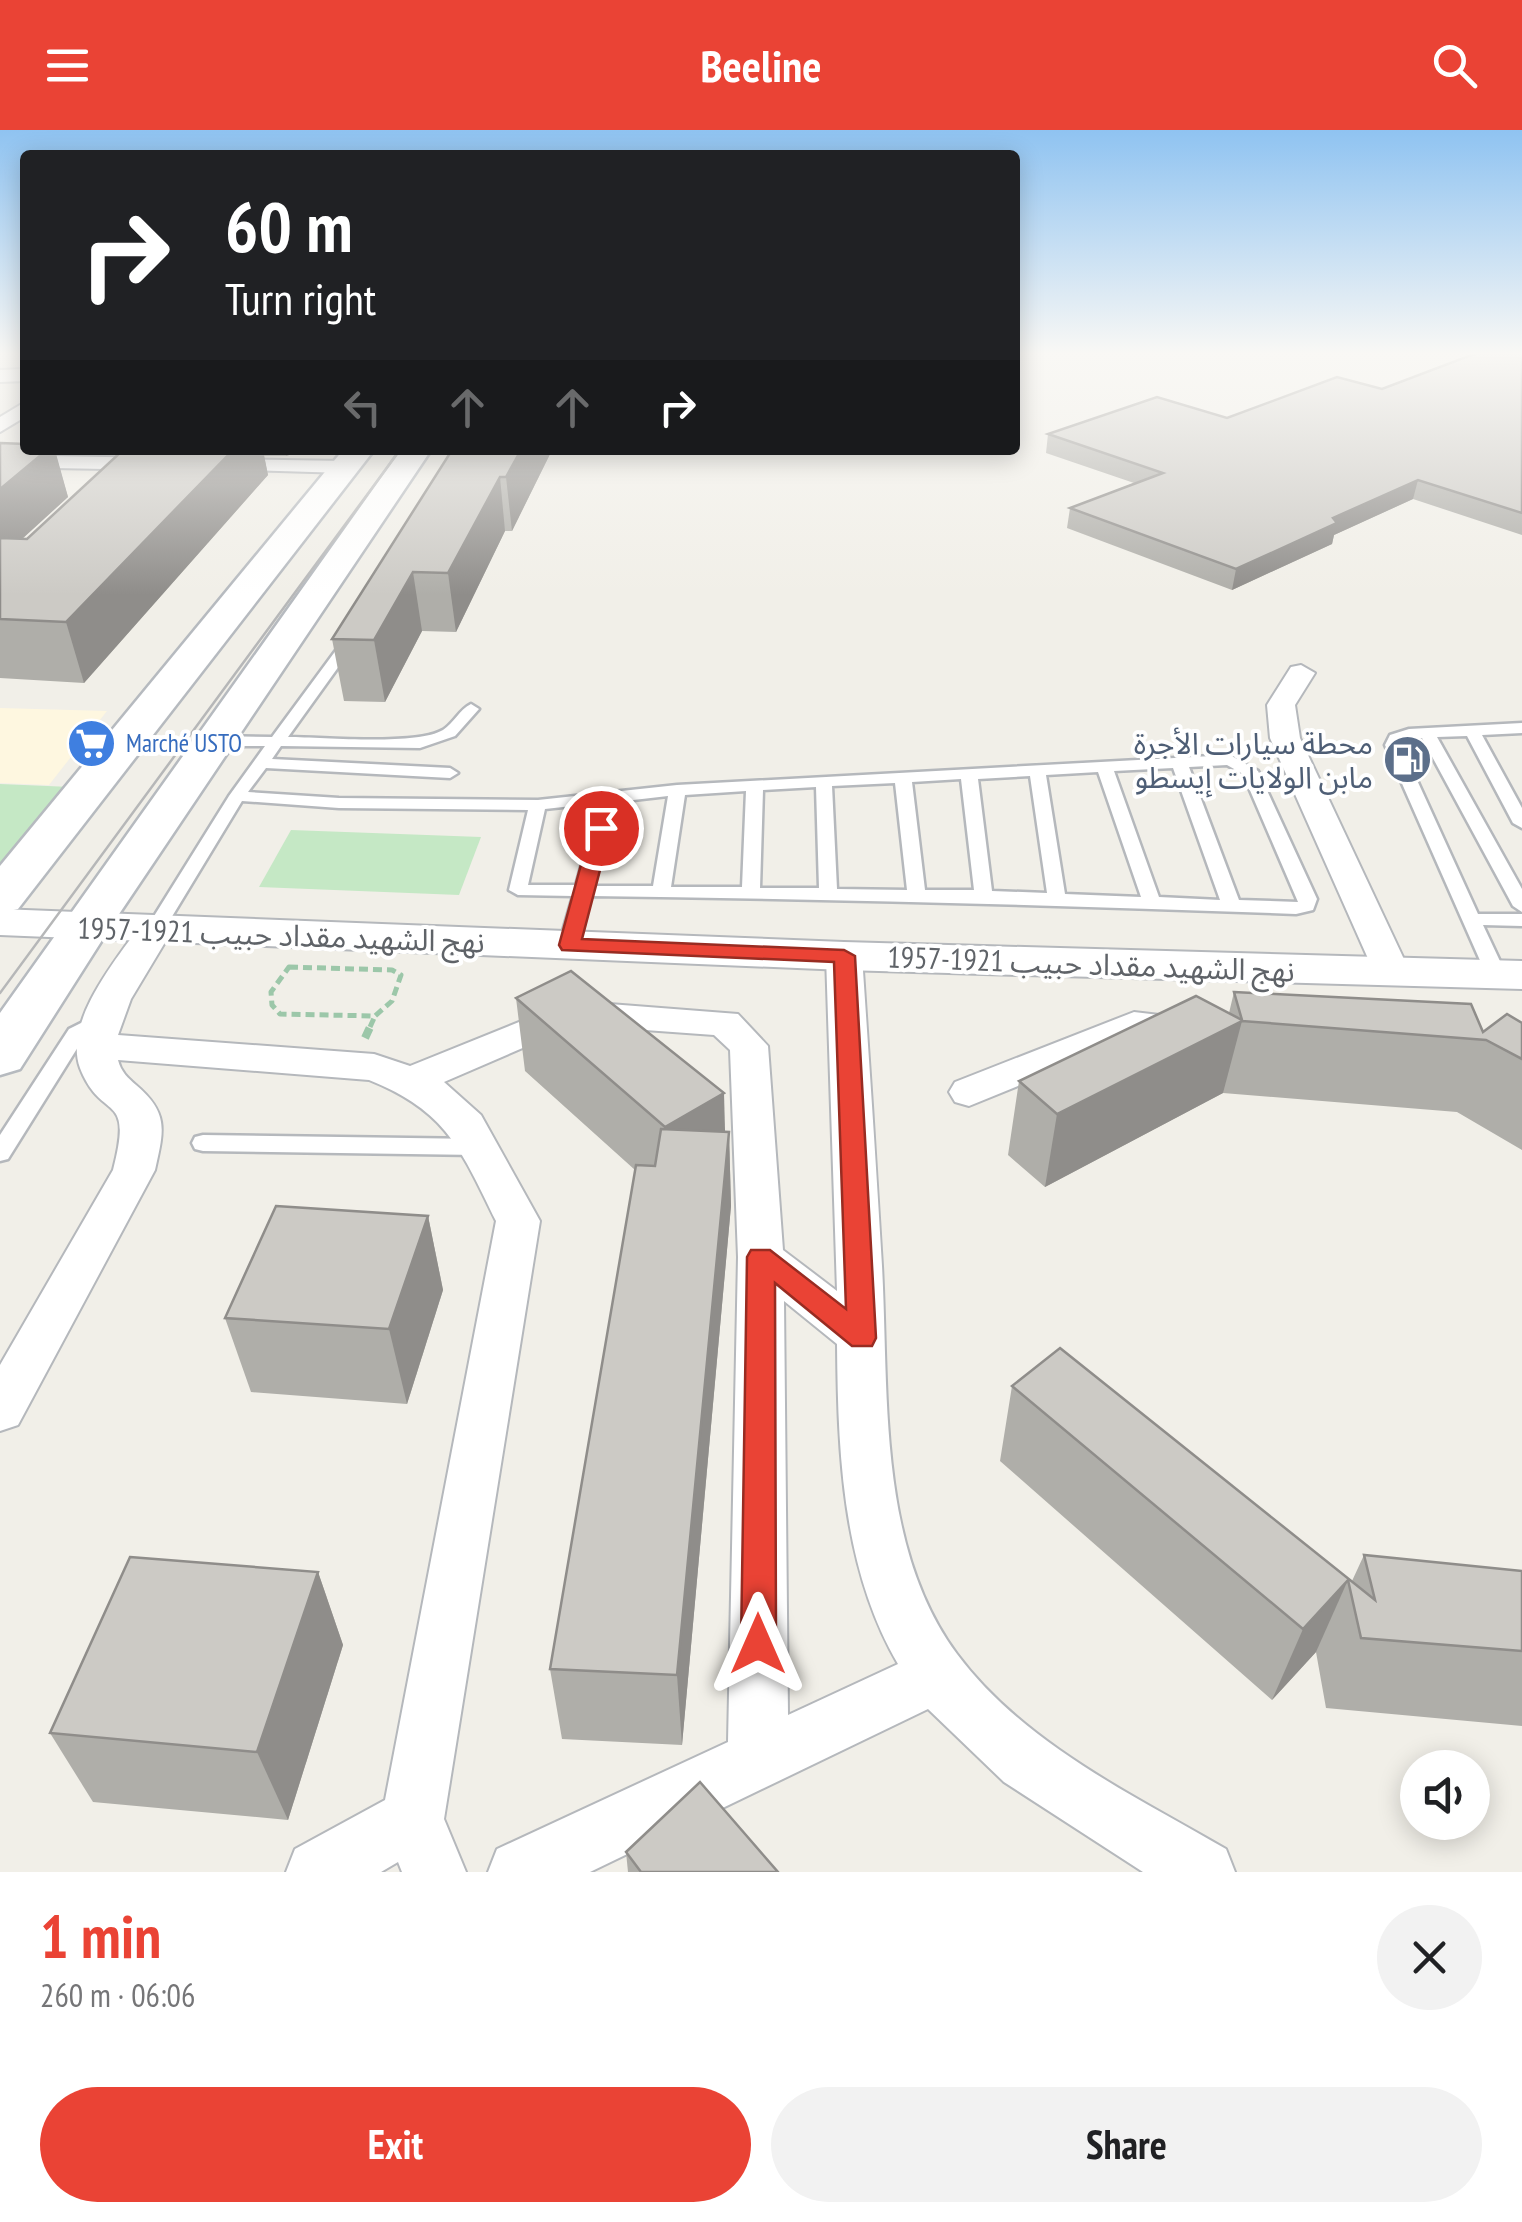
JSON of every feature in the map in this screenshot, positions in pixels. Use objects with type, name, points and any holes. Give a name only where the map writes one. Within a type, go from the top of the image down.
[{"type":"main road","points":[[0,1056],[85,926],[413,455]]},
{"type":"main road","points":[[0,898],[352,458]]},
{"type":"street","points":[[0,461],[182,464],[352,458]]},
{"type":"street","points":[[1302,674],[1282,705],[1285,738],[1392,972]]},
{"type":"street","name":"نهج الشهيد مقداد حبيب 1921-1957","points":[[0,922],[844,956],[1509,974]]},
{"type":"street","points":[[0,1410],[134,1170],[142,1137],[140,1110],[102,1074],[100,1031],[155,929]]},
{"type":"street","points":[[844,956],[862,1338],[878,1538],[903,1620],[937,1675],[981,1724],[1095,1806],[1203,1872]]},
{"type":"street","points":[[411,1082],[572,1012],[725,1023],[749,1046],[761,1257],[758,1760]]},
{"type":"street","points":[[572,1012],[618,1049]]},
{"type":"street","points":[[969,1092],[1134,1024],[1231,1032]]},
{"type":"street","points":[[100,1031],[374,1066],[411,1082],[447,1103],[478,1146],[518,1221],[423,1846],[318,1872]]},
{"type":"street","points":[[710,1122],[756,1158]]},
{"type":"street","points":[[761,1257],[862,1338]]},
{"type":"street","points":[[520,1872],[937,1675]]},
{"type":"lane","points":[[155,929],[237,796],[360,627]]},
{"type":"lane","points":[[213,741],[420,743],[449,733],[471,709]]},
{"type":"lane","points":[[1472,730],[1522,823]]},
{"type":"lane","points":[[1509,974],[1471,919],[1393,745],[1396,738],[1427,733],[1520,731]]},
{"type":"lane","points":[[1427,733],[1522,906]]},
{"type":"lane","points":[[237,796],[340,803],[538,805],[755,785],[1179,762],[1244,764],[1308,898],[1306,906],[1296,908],[984,896],[518,890],[538,805]]},
{"type":"lane","points":[[1179,762],[1232,906]]},
{"type":"lane","points":[[260,763],[450,773]]},
{"type":"lane","points":[[1104,766],[1152,905]]},
{"type":"lane","points":[[340,803],[356,770]]},
{"type":"lane","points":[[1037,770],[1057,900]]},
{"type":"lane","points":[[969,774],[984,896]]},
{"type":"lane","points":[[904,778],[917,896]]},
{"type":"lane","points":[[824,782],[828,894]]},
{"type":"lane","points":[[752,894],[755,785]]},
{"type":"lane","points":[[661,892],[677,790]]},
{"type":"lane","points":[[570,945],[609,796]]},
{"type":"lane","points":[[1471,919],[1522,920]]},
{"type":"lane","points":[[0,1153],[76,1034],[100,1031]]},
{"type":"lane","points":[[203,1143],[478,1146]]},
{"type":"path","points":[[289,967],[392,970],[401,975],[392,1001],[374,1016],[280,1014],[272,1005],[270,992],[289,967]]},
{"type":"shaded area","points":[[0,708],[107,711],[49,785],[0,783]]},
{"type":"green space","points":[[0,784],[71,787],[0,876]]},
{"type":"green space","points":[[291,830],[481,837],[459,895],[259,887]]},
{"type":"building","points":[[1522,432],[1522,513],[1418,480],[1333,518],[1337,523],[1236,569],[1070,508],[1163,473],[1048,434]]},
{"type":"building","points":[[0,443],[20,444],[20,455],[41,455],[0,489]]},
{"type":"building","points":[[118,455],[228,455],[66,622],[0,619],[0,538],[27,539]]},
{"type":"building","points":[[449,455],[518,455],[506,477],[500,477],[448,573],[413,572],[374,640],[332,639]]},
{"type":"building","points":[[571,971],[724,1093],[665,1127],[516,998]]},
{"type":"building","points":[[1234,992],[1471,1004],[1483,1032],[1507,1014],[1522,1023],[1522,1059],[1486,1040],[1242,1021],[1057,1114],[1019,1081],[1196,996],[1242,1020]]},
{"type":"building","points":[[661,1129],[729,1132],[677,1675],[550,1669],[636,1165],[655,1166]]},
{"type":"building","points":[[276,1206],[428,1216],[389,1329],[225,1318]]},
{"type":"building","points":[[1060,1348],[1375,1600],[1364,1555],[1522,1571],[1522,1651],[1361,1638],[1348,1580],[1303,1629],[1012,1386]]},
{"type":"building","points":[[130,1557],[318,1572],[257,1752],[50,1733]]},
{"type":"building","points":[[700,1782],[778,1872],[641,1872],[626,1852]]},
{"type":"tram line","points":[[0,993],[396,455]]},
{"type":"place","name":"Marché USTO","points":[[91,743]]},
{"type":"place","name":"محطة سيارات الأجرة مابن الولايات إيسطو","points":[[1408,759]]},
{"type":"route","points":[[601,828],[570,945],[844,956],[862,1338],[761,1257],[758,1644]]}]
